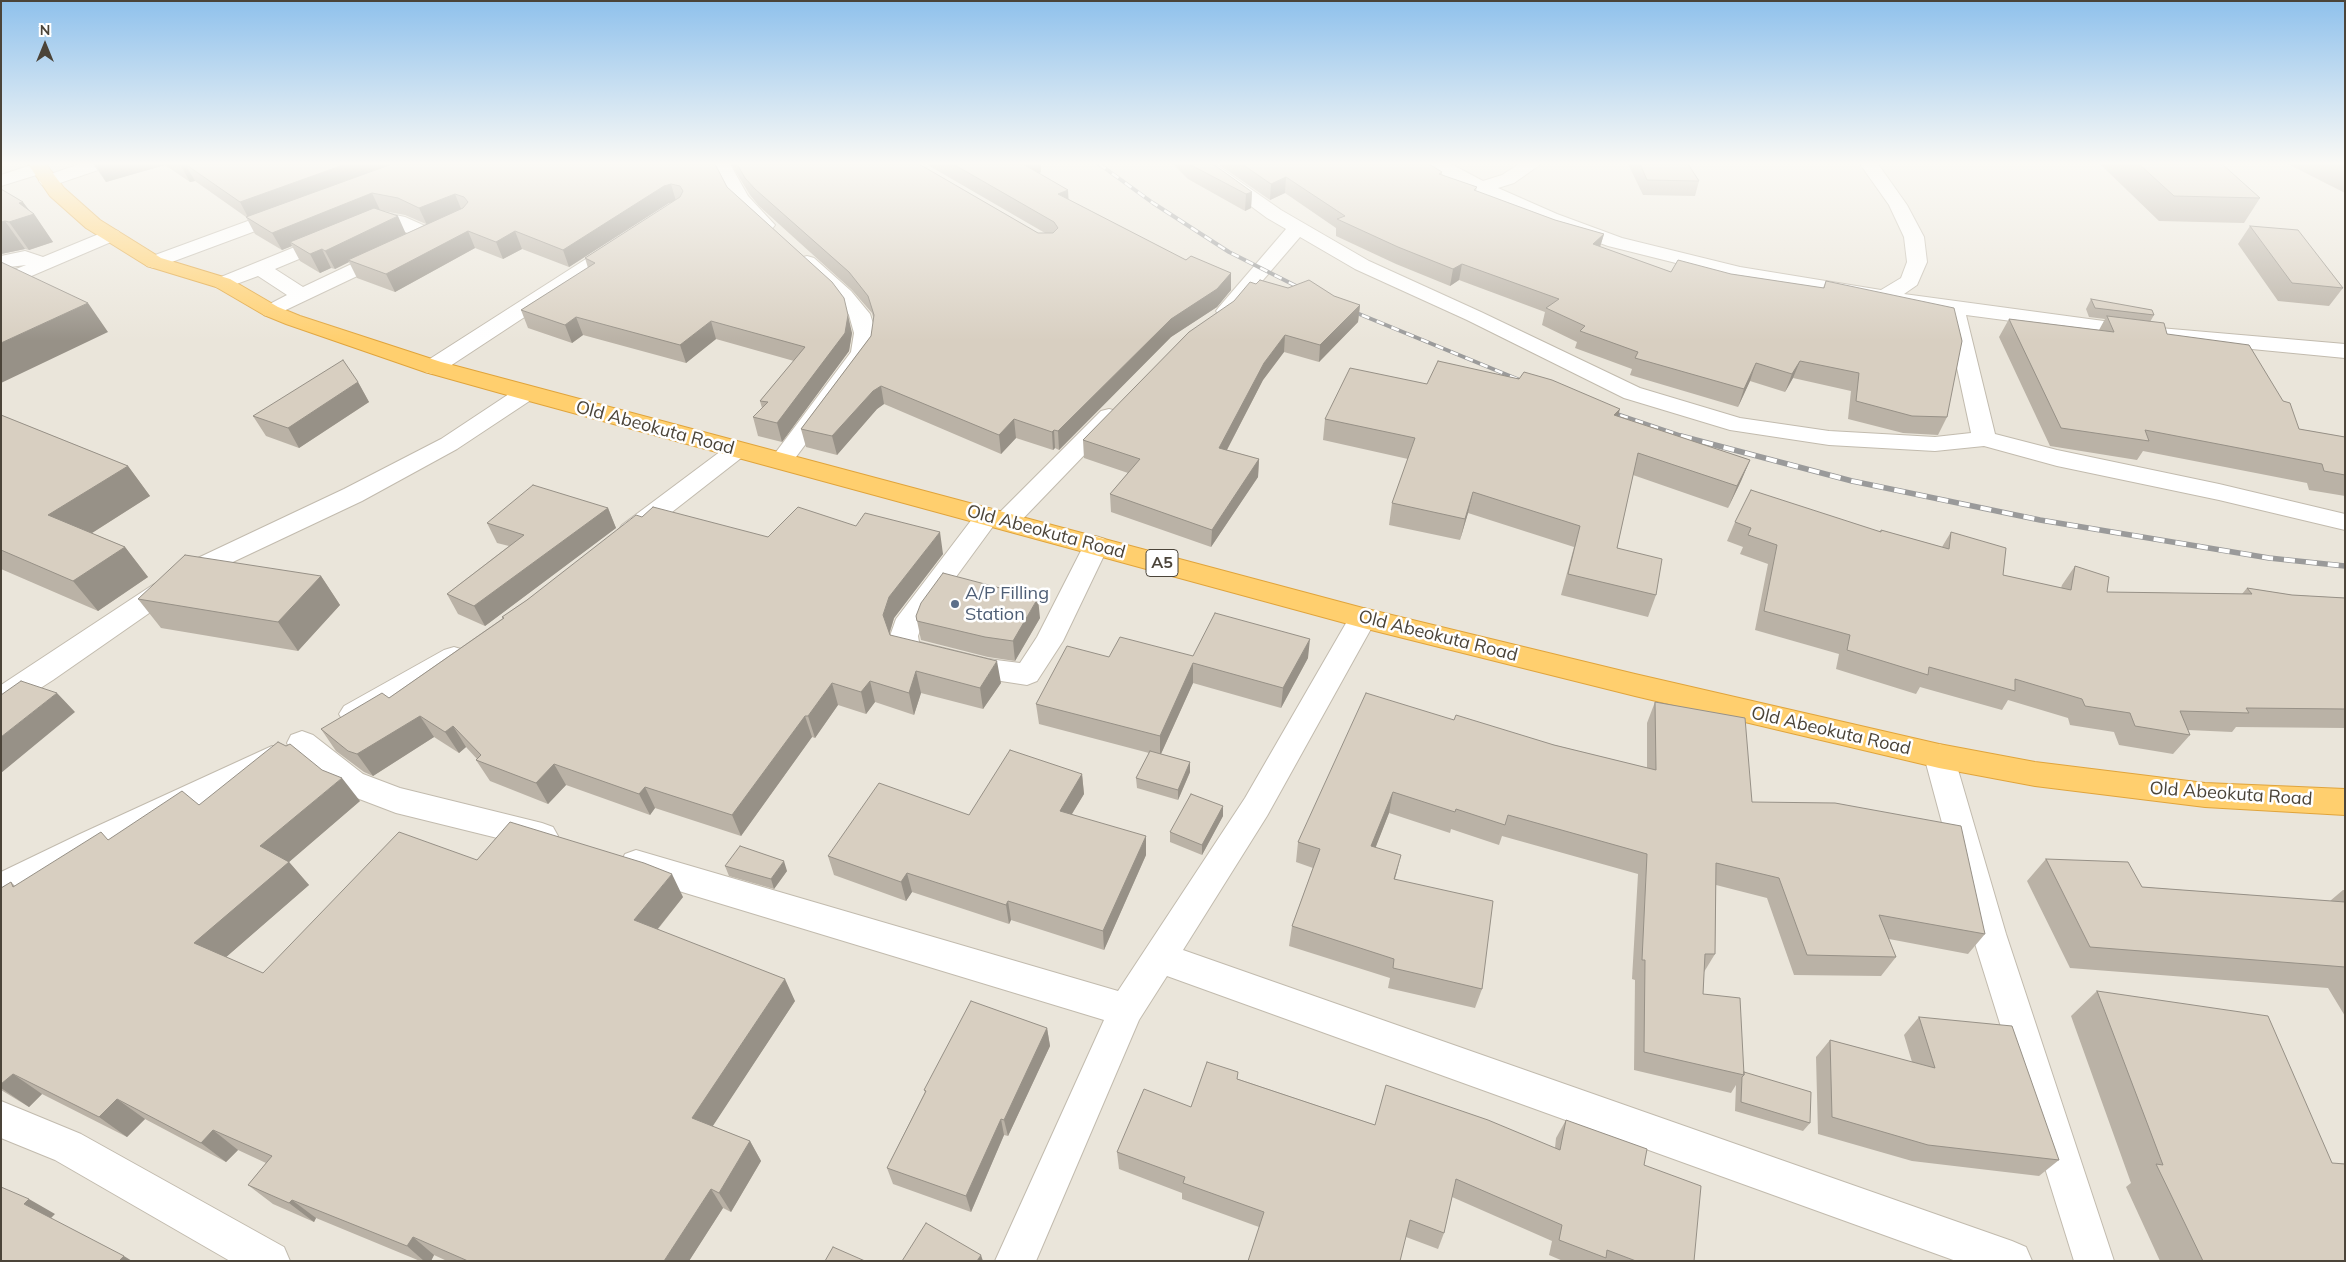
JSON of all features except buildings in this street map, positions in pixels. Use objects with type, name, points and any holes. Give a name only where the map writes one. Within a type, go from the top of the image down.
[{"type":"highway","name":"Old Abeokuta Road","points":[[92,223],[154,262],[223,283],[271,311],[432,368],[736,450],[782,460],[1362,618],[1635,685],[1938,756],[2035,774],[2205,795],[2345,802]]},
{"type":"street","points":[[154,262],[261,223]]},
{"type":"street","points":[[223,283],[369,223]]},
{"type":"street","points":[[271,311],[436,231],[405,223]]},
{"type":"street","points":[[764,223],[844,294],[859,314],[865,333],[862,353],[782,460]]},
{"type":"street","points":[[1289,223],[1362,266],[1474,316],[1632,393],[1738,425],[1829,438],[1884,443],[1935,444],[1984,439],[2058,458],[2219,492],[2345,522]]},
{"type":"street","points":[[1563,223],[1615,242],[1664,256],[1749,274],[1884,297],[2148,333],[2345,351]]},
{"type":"street","points":[[1884,297],[1910,281],[1917,262],[1914,237],[1907,223]]},
{"type":"street","points":[[1211,322],[1225,312],[1286,237],[1298,229]]},
{"type":"street","points":[[1,283],[35,274],[111,235]]},
{"type":"street","points":[[432,368],[636,236]]},
{"type":"street","points":[[1,262],[25,257],[35,274]]},
{"type":"street","points":[[260,268],[302,296]]},
{"type":"street","points":[[1954,306],[1984,439]]},
{"type":"street","points":[[1,699],[43,673],[192,571],[353,495],[432,453],[526,393]]},
{"type":"street","points":[[1096,545],[1049,641],[1027,674],[988,669],[907,648],[904,636],[910,619],[997,519],[1124,400]]},
{"type":"street","points":[[613,545],[736,450]]},
{"type":"street","points":[[1015,1261],[1126,1010],[1256,807],[1362,618]]},
{"type":"street","points":[[1,888],[302,743],[479,644]]},
{"type":"street","points":[[302,743],[352,783],[388,796],[570,844]]},
{"type":"street","points":[[1938,756],[1989,934],[2094,1261]]},
{"type":"street","points":[[608,856],[1126,1010]]},
{"type":"street","points":[[1161,958],[2004,1259]]},
{"type":"street","points":[[1,1119],[68,1147],[270,1261]]},
{"type":"shaded area","points":[[1,223],[2345,223],[2345,1261],[1,1261]]},
{"type":"railway","points":[[1184,223],[1229,252],[1308,292]]},
{"type":"railway","points":[[1347,309],[1527,383]]},
{"type":"railway","points":[[1605,410],[1685,437]]},
{"type":"railway","points":[[1681,436],[1852,481],[2040,520],[2269,558],[2345,566]]},
{"type":"place","name":"A/P Filling Station","points":[[955,604]]}]
